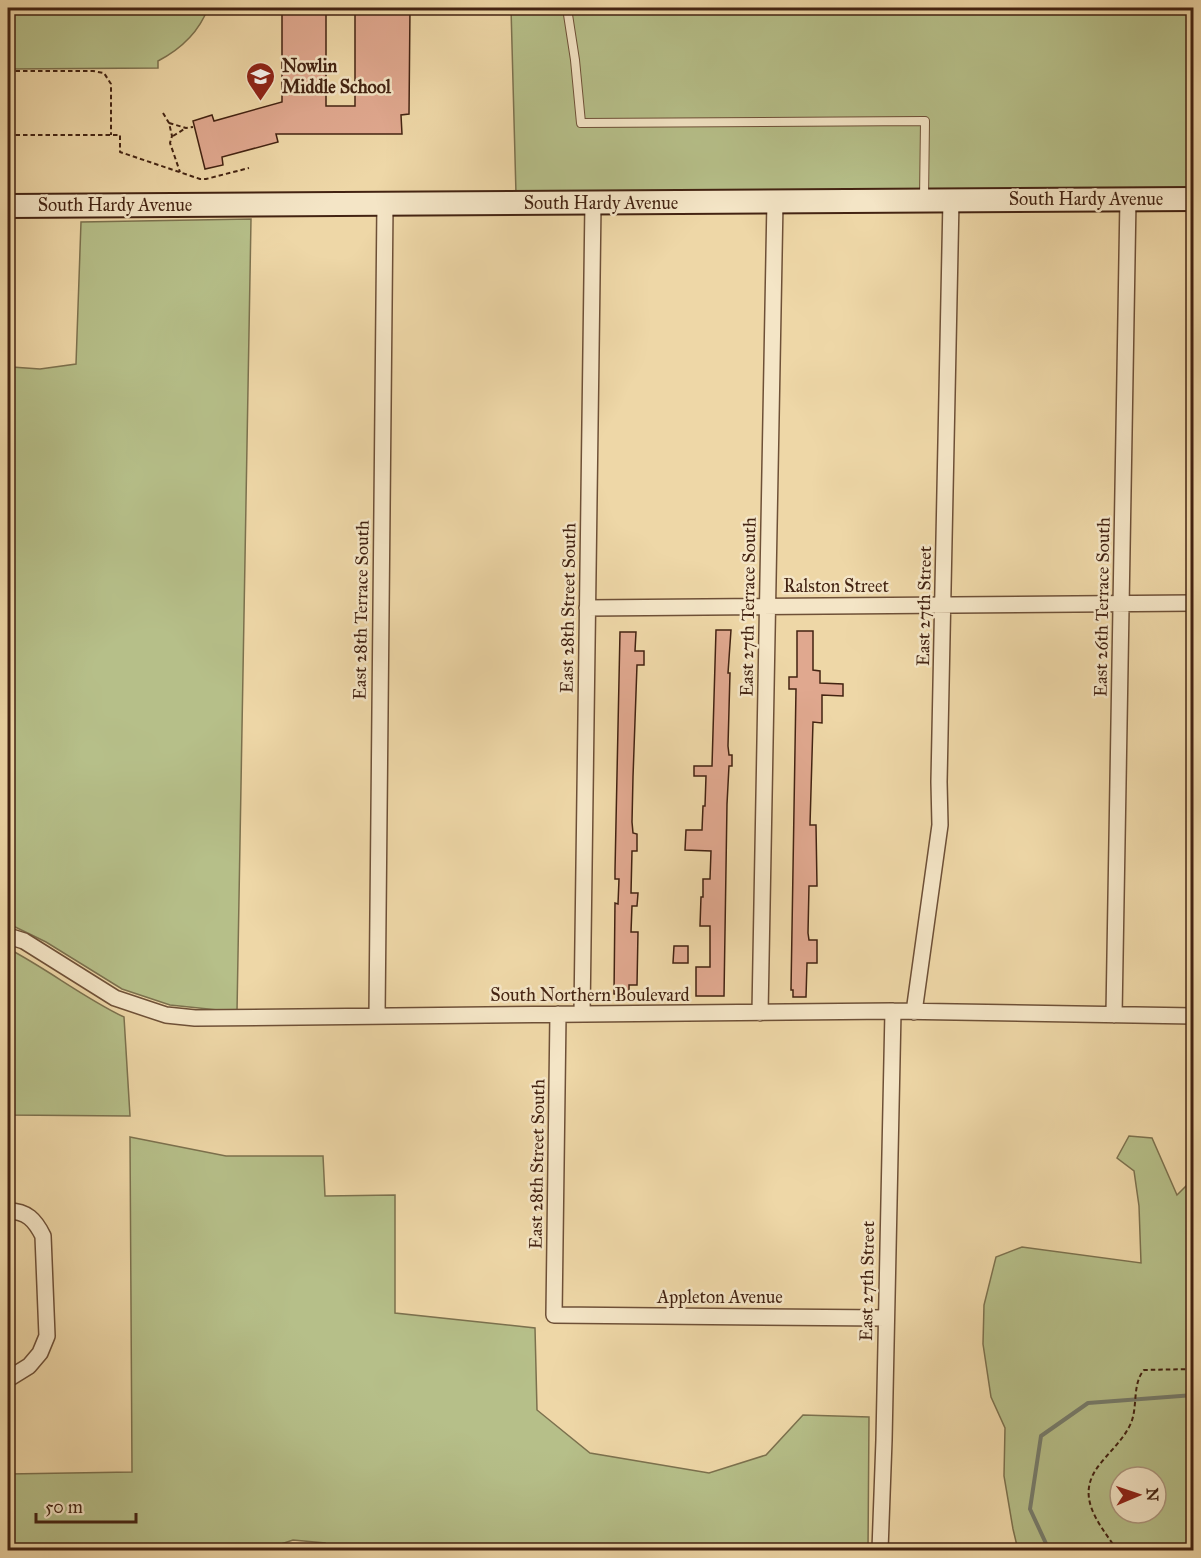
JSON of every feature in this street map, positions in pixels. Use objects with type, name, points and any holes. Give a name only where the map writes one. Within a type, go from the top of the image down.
[{"type":"street","name":"East 26th Terrace South","points":[[1114,1015],[1128,199]]},
{"type":"street","name":"South Hardy Avenue","points":[[8,206],[1194,199]]},
{"type":"street","name":"East 27th Street","points":[[914,1012],[940,825],[951,200]]},
{"type":"street","name":"East 27th Terrace South","points":[[760,1013],[775,201]]},
{"type":"street","name":"East 28th Street South","points":[[582,1014],[593,203]]},
{"type":"street","name":"East 28th Terrace South","points":[[377,1016],[385,204]]},
{"type":"street","name":"Ralston Street","points":[[588,608],[1194,603]]},
{"type":"street","name":"South Northern Boulevard","points":[[8,936],[24,941],[115,998],[166,1015],[195,1018],[892,1011],[1194,1016]]},
{"type":"street","name":"East 27th Street","points":[[880,1551],[892,1011]]},
{"type":"street","name":"East 28th Street South","points":[[554,1315],[558,1014]]},
{"type":"street","points":[[8,1211],[18,1211],[36,1222],[43,1236],[47,1336],[40,1353],[26,1369],[8,1379]]},
{"type":"street","name":"Appleton Avenue","points":[[554,1315],[886,1318]]},
{"type":"lane","points":[[567,8],[581,123],[925,121],[924,200]]},
{"type":"path","points":[[8,71],[93,70],[104,73],[111,84],[111,135]]},
{"type":"path","points":[[163,113],[169,123],[172,136],[170,143],[180,172]]},
{"type":"path","points":[[169,123],[186,128]]},
{"type":"path","points":[[172,136],[192,127]]},
{"type":"path","points":[[8,135],[120,135],[120,152],[206,179],[249,168]]},
{"type":"path","points":[[1117,1551],[1098,1522],[1088,1501],[1088,1487],[1098,1466],[1124,1436],[1132,1420],[1139,1376],[1144,1370],[1194,1369]]},
{"type":"green space","points":[[8,8],[208,8],[200,25],[182,45],[158,61],[158,68],[8,69]]},
{"type":"green space","points":[[511,8],[1193,8],[1193,192],[516,194]]},
{"type":"green space","points":[[251,219],[237,1012],[170,1005],[122,989],[46,942],[9,924],[12,444],[8,443],[8,224],[11,224],[12,367],[40,369],[76,364],[81,222]]},
{"type":"green space","points":[[9,949],[124,1017],[130,1116],[8,1115]]},
{"type":"green space","points":[[1129,1136],[1152,1138],[1177,1195],[1193,1179],[1193,1550],[1018,1550],[1004,1476],[1005,1428],[991,1397],[983,1344],[984,1305],[996,1257],[1022,1247],[1141,1263],[1139,1206],[1134,1171],[1117,1158]]},
{"type":"green space","points":[[130,1137],[226,1156],[323,1156],[325,1196],[395,1195],[395,1313],[535,1328],[537,1410],[590,1453],[709,1473],[766,1455],[803,1415],[869,1417],[868,1550],[325,1550],[325,1543],[293,1540],[263,1550],[8,1550],[8,1474],[132,1472]]},
{"type":"building","name":"Nowlin Middle School","points":[[282,8],[326,8],[326,106],[355,106],[355,8],[410,8],[409,114],[401,115],[402,134],[276,134],[278,142],[222,157],[223,165],[205,169],[193,121],[212,115],[214,121],[282,102]]},
{"type":"building","points":[[716,630],[731,630],[728,673],[730,673],[728,746],[729,755],[732,755],[732,766],[729,766],[727,804],[724,996],[696,996],[696,967],[710,967],[710,926],[700,926],[703,879],[710,879],[711,851],[685,850],[686,830],[702,830],[703,806],[705,806],[706,776],[694,776],[694,766],[712,766]]},
{"type":"building","points":[[797,631],[813,631],[813,670],[820,671],[820,683],[843,684],[843,696],[822,695],[822,723],[813,722],[810,825],[816,825],[817,886],[809,886],[808,933],[809,940],[817,940],[817,963],[807,963],[806,997],[793,997],[793,990],[791,990],[796,689],[789,689],[789,677],[797,677]]},
{"type":"building","points":[[620,632],[636,632],[635,651],[644,651],[644,665],[637,665],[632,822],[633,833],[637,834],[637,851],[632,851],[631,893],[638,893],[637,906],[632,906],[631,932],[638,932],[637,985],[629,985],[629,994],[614,994],[615,903],[618,904],[619,879],[615,879],[615,870]]},
{"type":"building","points":[[674,946],[688,946],[688,963],[673,963]]},
{"type":"waterway","points":[[1049,1550],[1030,1509],[1041,1436],[1088,1403],[1194,1395]]},
{"type":"place","name":"Nowlin Middle School","points":[[261,102]]}]
